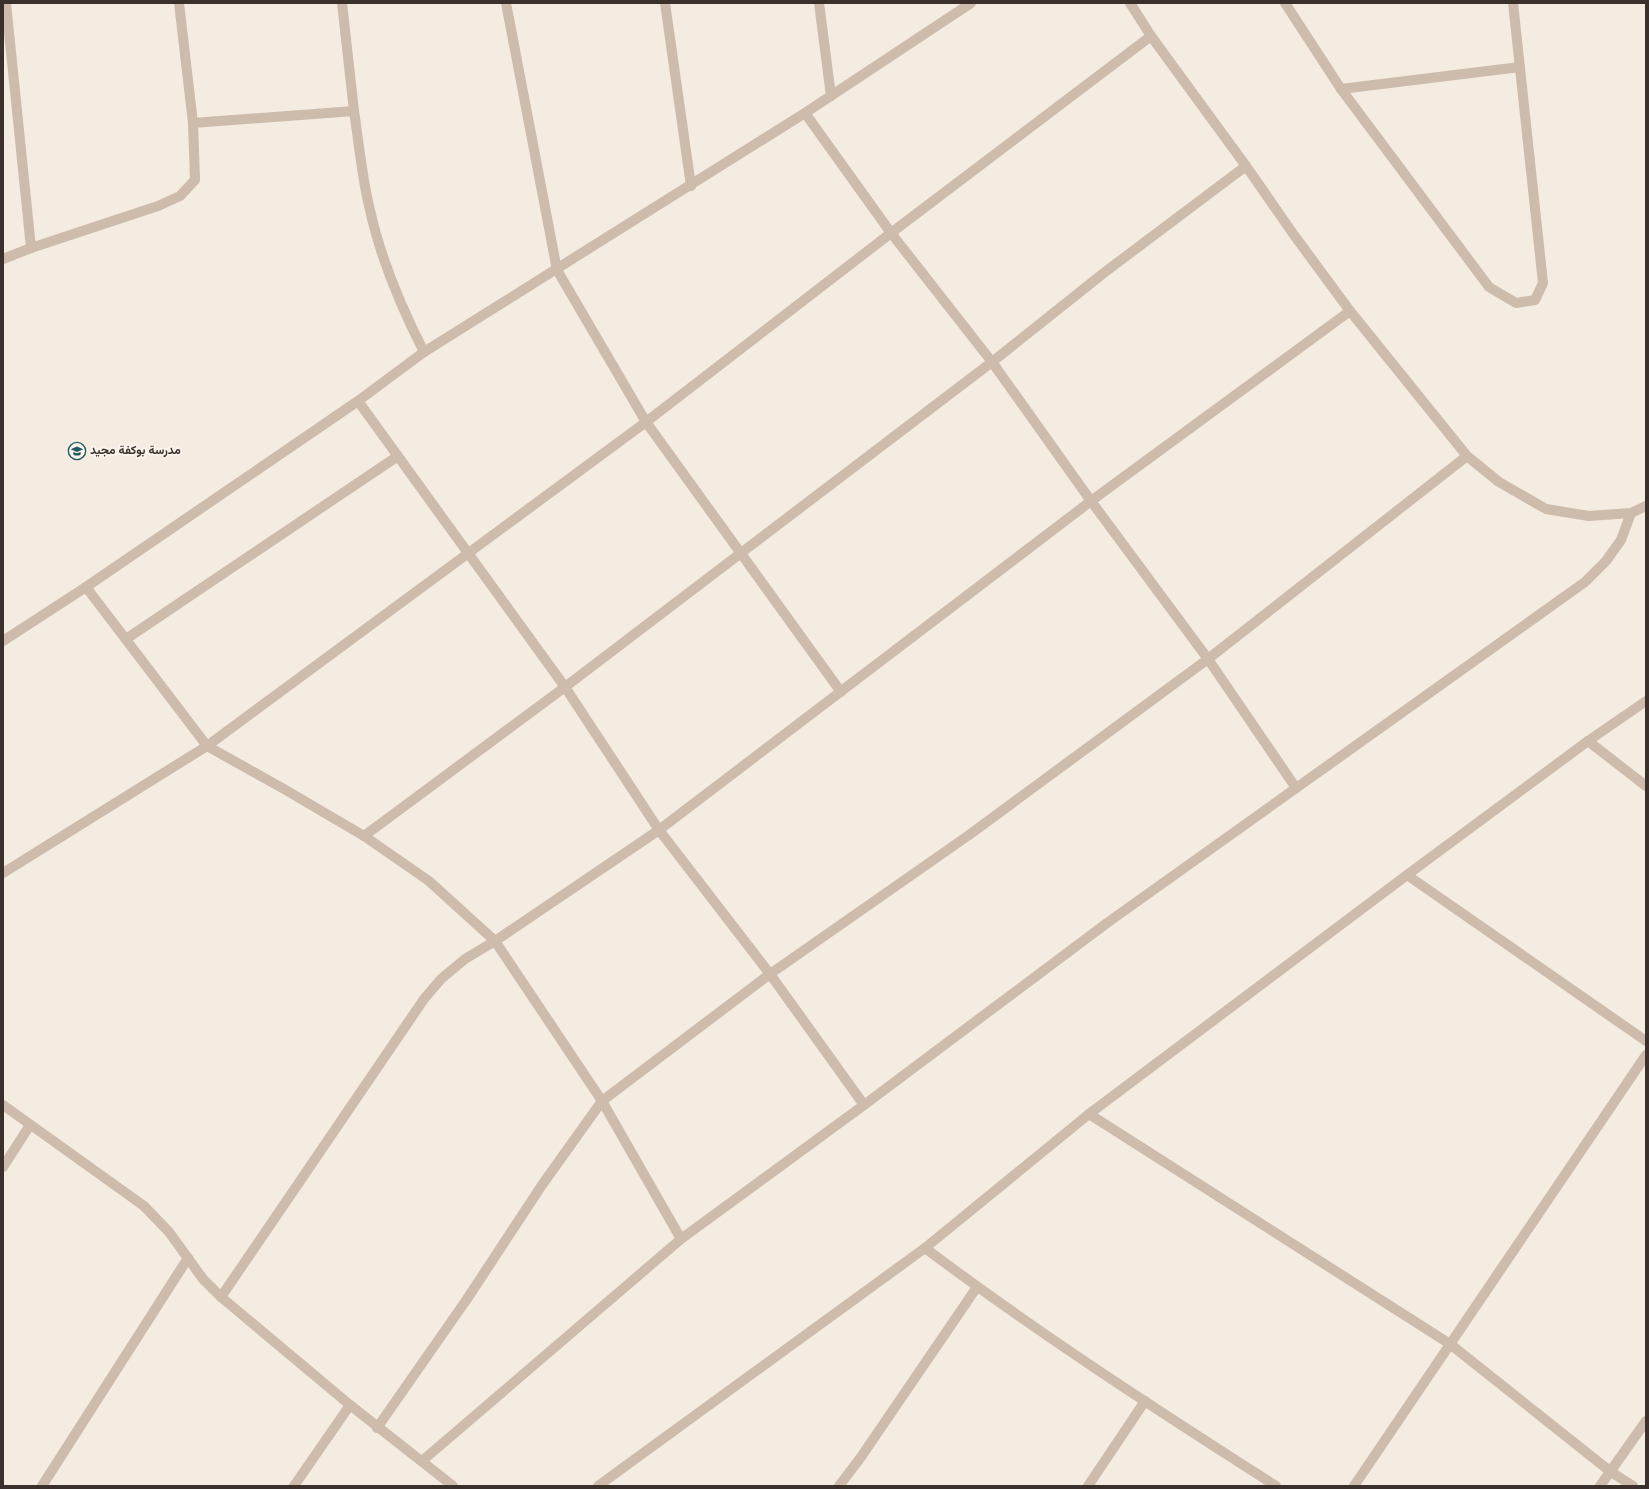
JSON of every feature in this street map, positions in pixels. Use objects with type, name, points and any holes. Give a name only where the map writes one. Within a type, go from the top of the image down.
[{"type":"street","points":[[6,3],[31,248]]},
{"type":"street","points":[[3,259],[31,248],[158,206],[180,196],[194,180],[193,123],[179,3]]},
{"type":"street","points":[[342,3],[354,111],[370,210],[389,274],[403,311],[424,352]]},
{"type":"street","points":[[506,3],[557,270],[646,422],[841,692]]},
{"type":"street","points":[[665,3],[691,186]]},
{"type":"street","points":[[819,3],[831,96]]},
{"type":"street","points":[[3,641],[86,587],[358,401],[424,352],[691,186],[805,113],[971,3]]},
{"type":"street","points":[[1130,3],[1151,36],[1246,166],[1294,236],[1350,311],[1467,456],[1499,482],[1546,509],[1589,516],[1631,513],[1646,506]]},
{"type":"street","points":[[1285,3],[1341,89],[1490,287],[1516,303],[1535,300],[1543,283],[1513,3]]},
{"type":"street","points":[[3,873],[207,746],[646,422],[891,233],[1151,36]]},
{"type":"street","points":[[1341,89],[1520,67]]},
{"type":"street","points":[[193,123],[354,111]]},
{"type":"street","points":[[805,113],[891,233],[992,362],[1208,659],[1296,788]]},
{"type":"street","points":[[364,836],[565,687],[992,362],[1106,272],[1246,166]]},
{"type":"street","points":[[221,1297],[424,999],[442,979],[465,959],[659,830],[1091,500],[1350,311]]},
{"type":"street","points":[[358,401],[565,687],[659,830],[770,974],[864,1106]]},
{"type":"street","points":[[126,639],[398,456]]},
{"type":"street","points":[[377,1428],[542,1186],[602,1101],[770,974],[969,835],[1208,659],[1467,456]]},
{"type":"street","points":[[422,1461],[681,1239],[864,1106],[1107,923],[1585,582],[1606,561],[1621,540],[1631,513]]},
{"type":"street","points":[[86,587],[207,746],[364,836],[429,881],[495,940],[602,1101],[681,1239]]},
{"type":"street","points":[[600,1486],[925,1248],[1089,1114],[1407,875],[1588,741],[1646,701]]},
{"type":"street","points":[[1588,741],[1646,786]]},
{"type":"street","points":[[1407,875],[1646,1041]]},
{"type":"street","points":[[1354,1486],[1646,1055]]},
{"type":"street","points":[[3,1104],[144,1206],[169,1232],[203,1279],[221,1297],[377,1428],[453,1486]]},
{"type":"street","points":[[1089,1114],[1450,1344],[1611,1472],[1633,1486]]},
{"type":"street","points":[[3,1166],[30,1125]]},
{"type":"street","points":[[925,1248],[977,1287],[1145,1401],[1276,1486]]},
{"type":"street","points":[[42,1486],[188,1258]]},
{"type":"street","points":[[839,1486],[861,1457],[977,1287]]},
{"type":"street","points":[[1088,1486],[1145,1401]]},
{"type":"street","points":[[294,1486],[350,1405]]},
{"type":"street","points":[[1600,1486],[1646,1421]]},
{"type":"place","name":"مدرسة بوكفة مجيد","points":[[77,451]]}]
